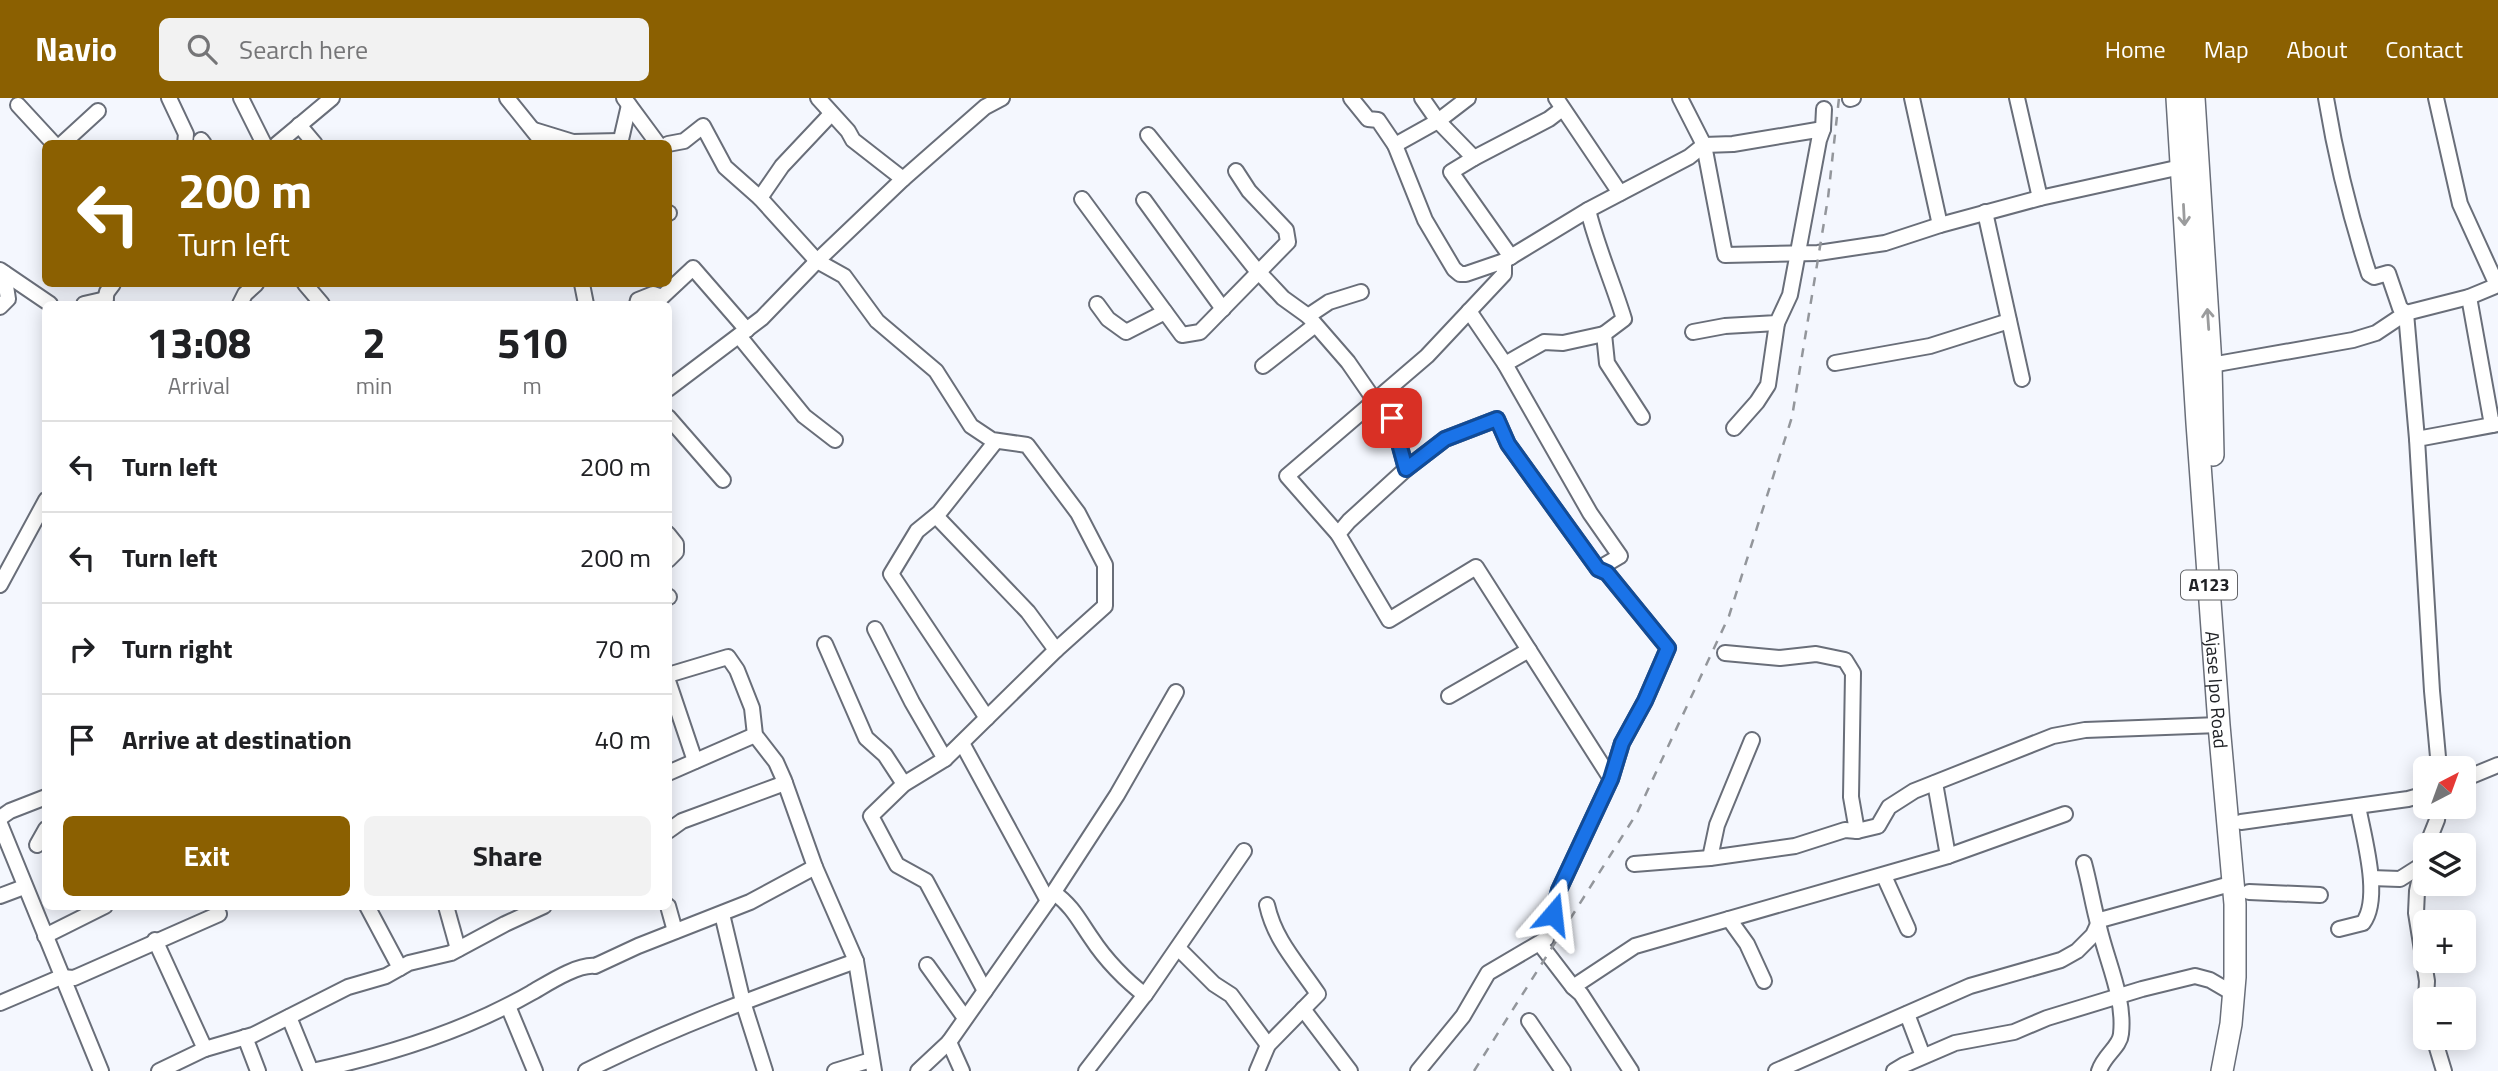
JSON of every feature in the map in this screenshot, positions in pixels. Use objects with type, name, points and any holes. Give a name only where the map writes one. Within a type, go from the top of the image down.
[{"type":"highway","name":"Ajase Ipo Road","points":[[2177,98],[2219,725],[2242,888],[2234,994],[2222,1071]]},
{"type":"highway","name":"Ajase Ipo Road","points":[[2194,98],[2211,365],[2213,452],[2241,822],[2247,986],[2234,1071]]},
{"type":"street","points":[[169,98],[186,134],[185,140]]},
{"type":"street","points":[[242,98],[262,140]]},
{"type":"street","points":[[282,140],[332,98]]},
{"type":"street","points":[[507,98],[539,139]]},
{"type":"street","points":[[818,98],[853,140],[903,179]]},
{"type":"street","points":[[672,386],[762,318],[903,179],[985,107],[1002,98]]},
{"type":"street","points":[[1351,98],[1368,119],[1378,120],[1395,145],[1425,220],[1454,270],[1460,274],[1507,259],[1704,145],[1720,145],[1823,129]]},
{"type":"street","points":[[1422,98],[1438,121],[1475,158]]},
{"type":"street","points":[[1395,145],[1438,121],[1468,98]]},
{"type":"street","points":[[1680,98],[1704,145],[1725,255],[1797,254],[1885,243],[1985,212],[2182,167]]},
{"type":"street","points":[[1912,98],[1940,225]]},
{"type":"street","points":[[2017,98],[2040,198]]},
{"type":"street","points":[[2326,98],[2342,182],[2369,274],[2374,277],[2388,274],[2400,308],[2406,313],[2438,756]]},
{"type":"street","points":[[2211,365],[2353,341],[2376,333],[2406,313],[2469,297],[2497,285],[2460,204],[2436,98]]},
{"type":"street","points":[[620,140],[626,101]]},
{"type":"street","points":[[626,101],[655,140]]},
{"type":"street","points":[[1611,779],[1476,568],[1389,620],[1338,534],[1287,475],[1427,356],[1504,274],[1507,259],[1451,172],[1549,119],[1559,103],[1620,193]]},
{"type":"street","points":[[18,105],[50,140]]},
{"type":"street","points":[[1734,428],[1768,385],[1777,323],[1790,295],[1823,129],[1824,109]]},
{"type":"street","points":[[66,140],[98,111]]},
{"type":"street","points":[[760,198],[782,166],[831,114]]},
{"type":"street","points":[[299,125],[312,140]]},
{"type":"street","points":[[672,143],[684,141],[703,126],[725,167],[760,198],[817,261],[844,276],[877,321],[936,371],[971,426],[992,440],[1027,445],[1078,513],[1105,565],[1105,606],[945,759],[904,784],[871,816],[897,865],[926,881],[985,991]]},
{"type":"street","points":[[1148,135],[1258,272],[1283,298],[1311,321],[1380,396],[1406,469]]},
{"type":"street","points":[[1082,199],[1182,335],[1200,332],[1288,242],[1286,230],[1249,191],[1237,171]]},
{"type":"street","points":[[1144,200],[1223,309]]},
{"type":"street","points":[[1505,364],[1544,342],[1563,343],[1604,334],[1624,319],[1588,210]]},
{"type":"street","points":[[1985,212],[2022,379]]},
{"type":"street","points":[[638,301],[653,294],[662,297],[693,268],[804,416],[835,440]]},
{"type":"street","points":[[2,271],[46,301]]},
{"type":"street","points":[[0,307],[8,299],[2,271]]},
{"type":"street","points":[[242,301],[253,287]]},
{"type":"street","points":[[308,287],[319,301]]},
{"type":"street","points":[[1263,366],[1329,302],[1361,292]]},
{"type":"street","points":[[2417,439],[2495,425],[2469,297]]},
{"type":"street","points":[[1097,304],[1108,320],[1126,332],[1165,312]]},
{"type":"street","points":[[1469,311],[1505,364],[1590,513],[1620,555],[1598,569]]},
{"type":"street","points":[[1835,363],[1930,346],[2009,321]]},
{"type":"street","points":[[1693,332],[1725,326],[1777,323]]},
{"type":"street","points":[[1604,334],[1607,363],[1642,417]]},
{"type":"street","points":[[1338,534],[1406,469],[1445,439],[1497,419],[1508,444],[1598,569],[1607,573],[1668,648],[1645,701],[1622,743],[1611,779],[1559,890],[1546,939],[1488,973],[1463,1016],[1418,1071]]},
{"type":"street","points":[[672,422],[723,480]]},
{"type":"street","points":[[987,718],[891,574],[917,531],[936,516],[996,441]]},
{"type":"street","points":[[936,516],[1028,612],[1056,650]]},
{"type":"street","points":[[0,585],[41,521]]},
{"type":"street","points":[[672,539],[676,544],[676,552],[672,556]]},
{"type":"street","points":[[875,629],[945,759]]},
{"type":"street","points":[[825,644],[866,738],[885,755],[904,784]]},
{"type":"street","points":[[1449,696],[1529,650]]},
{"type":"street","points":[[1725,653],[1780,658],[1816,654],[1845,660],[1853,673],[1851,797],[1857,831]]},
{"type":"street","points":[[672,674],[728,657],[737,670],[752,708],[755,735],[776,762],[785,783],[815,867],[856,961],[872,1065],[835,1071]]},
{"type":"street","points":[[918,1071],[949,1042],[1051,897],[1117,795],[1176,692]]},
{"type":"street","points":[[672,693],[695,761]]},
{"type":"street","points":[[1634,864],[1710,859],[1795,846],[1845,830],[1857,831],[1878,826],[1889,807],[1914,791],[2053,736],[2085,730],[2219,725]]},
{"type":"street","points":[[672,771],[755,735]]},
{"type":"street","points":[[1710,859],[1717,825],[1752,740]]},
{"type":"street","points":[[962,743],[1051,897],[1064,900],[1076,913],[1093,941],[1135,988],[1145,995]]},
{"type":"street","points":[[2476,774],[2498,765]]},
{"type":"street","points":[[672,828],[682,821],[785,783]]},
{"type":"street","points":[[1935,783],[1948,856]]},
{"type":"street","points":[[2241,822],[2413,796]]},
{"type":"street","points":[[0,818],[9,811],[42,799]]},
{"type":"street","points":[[2339,929],[2363,923],[2367,918],[2371,878],[2358,806]]},
{"type":"street","points":[[1573,987],[1635,946],[1884,876],[2065,814]]},
{"type":"street","points":[[0,824],[101,1071]]},
{"type":"street","points":[[37,845],[42,836]]},
{"type":"street","points":[[1086,1071],[1145,995],[1244,851]]},
{"type":"street","points":[[2084,863],[2118,996],[2122,1036],[2102,1061],[2099,1071]]},
{"type":"street","points":[[289,1017],[311,1071],[363,1060],[460,1028],[508,1006],[552,981],[750,902],[815,867]]},
{"type":"street","points":[[2400,879],[2413,871]]},
{"type":"street","points":[[1884,876],[1908,929]]},
{"type":"street","points":[[2371,878],[2400,879],[2413,887]]},
{"type":"street","points":[[0,896],[24,887]]},
{"type":"street","points":[[1776,1071],[1970,986],[2061,960],[2077,951],[2093,935],[2100,920],[2242,888],[2320,895]]},
{"type":"street","points":[[2417,896],[2416,913],[2427,987]]},
{"type":"street","points":[[1257,1071],[1268,1045],[1318,994],[1287,954],[1274,929],[1267,905]]},
{"type":"street","points":[[45,936],[97,910]]},
{"type":"street","points":[[369,910],[400,968]]},
{"type":"street","points":[[447,910],[458,949]]},
{"type":"street","points":[[159,1071],[205,1049],[245,1037],[348,987],[386,976],[409,963],[458,949],[535,910]]},
{"type":"street","points":[[669,910],[675,931]]},
{"type":"street","points":[[0,1003],[61,977],[74,978],[219,914]]},
{"type":"street","points":[[722,914],[743,1002],[765,1071]]},
{"type":"street","points":[[1729,919],[1747,944],[1764,981]]},
{"type":"street","points":[[155,940],[205,1049]]},
{"type":"street","points":[[1540,944],[1581,994],[1631,1071]]},
{"type":"street","points":[[1178,947],[1214,984],[1230,995],[1268,1045]]},
{"type":"street","points":[[586,1071],[650,1040],[743,1002],[856,961]]},
{"type":"street","points":[[927,965],[965,1018]]},
{"type":"street","points":[[1894,1071],[1955,1044],[2014,1031],[2118,996],[2195,976],[2210,980],[2234,994]]},
{"type":"street","points":[[508,1006],[535,1071]]},
{"type":"street","points":[[1303,1009],[1350,1071]]},
{"type":"street","points":[[1907,1014],[1923,1056]]},
{"type":"street","points":[[1529,1021],[1563,1071]]},
{"type":"street","points":[[245,1037],[258,1071]]},
{"type":"street","points":[[949,1042],[962,1071]]},
{"type":"street","points":[[2438,1050],[2444,1071]]},
{"type":"railway","points":[[1474,1071],[1637,813],[1729,616],[1792,417],[1828,198],[1839,98]]},
{"type":"route","points":[[1392,418],[1406,469],[1445,439],[1497,419],[1508,444],[1598,569],[1607,573],[1668,648],[1645,701],[1622,743],[1611,779],[1559,890],[1553,914]]}]
